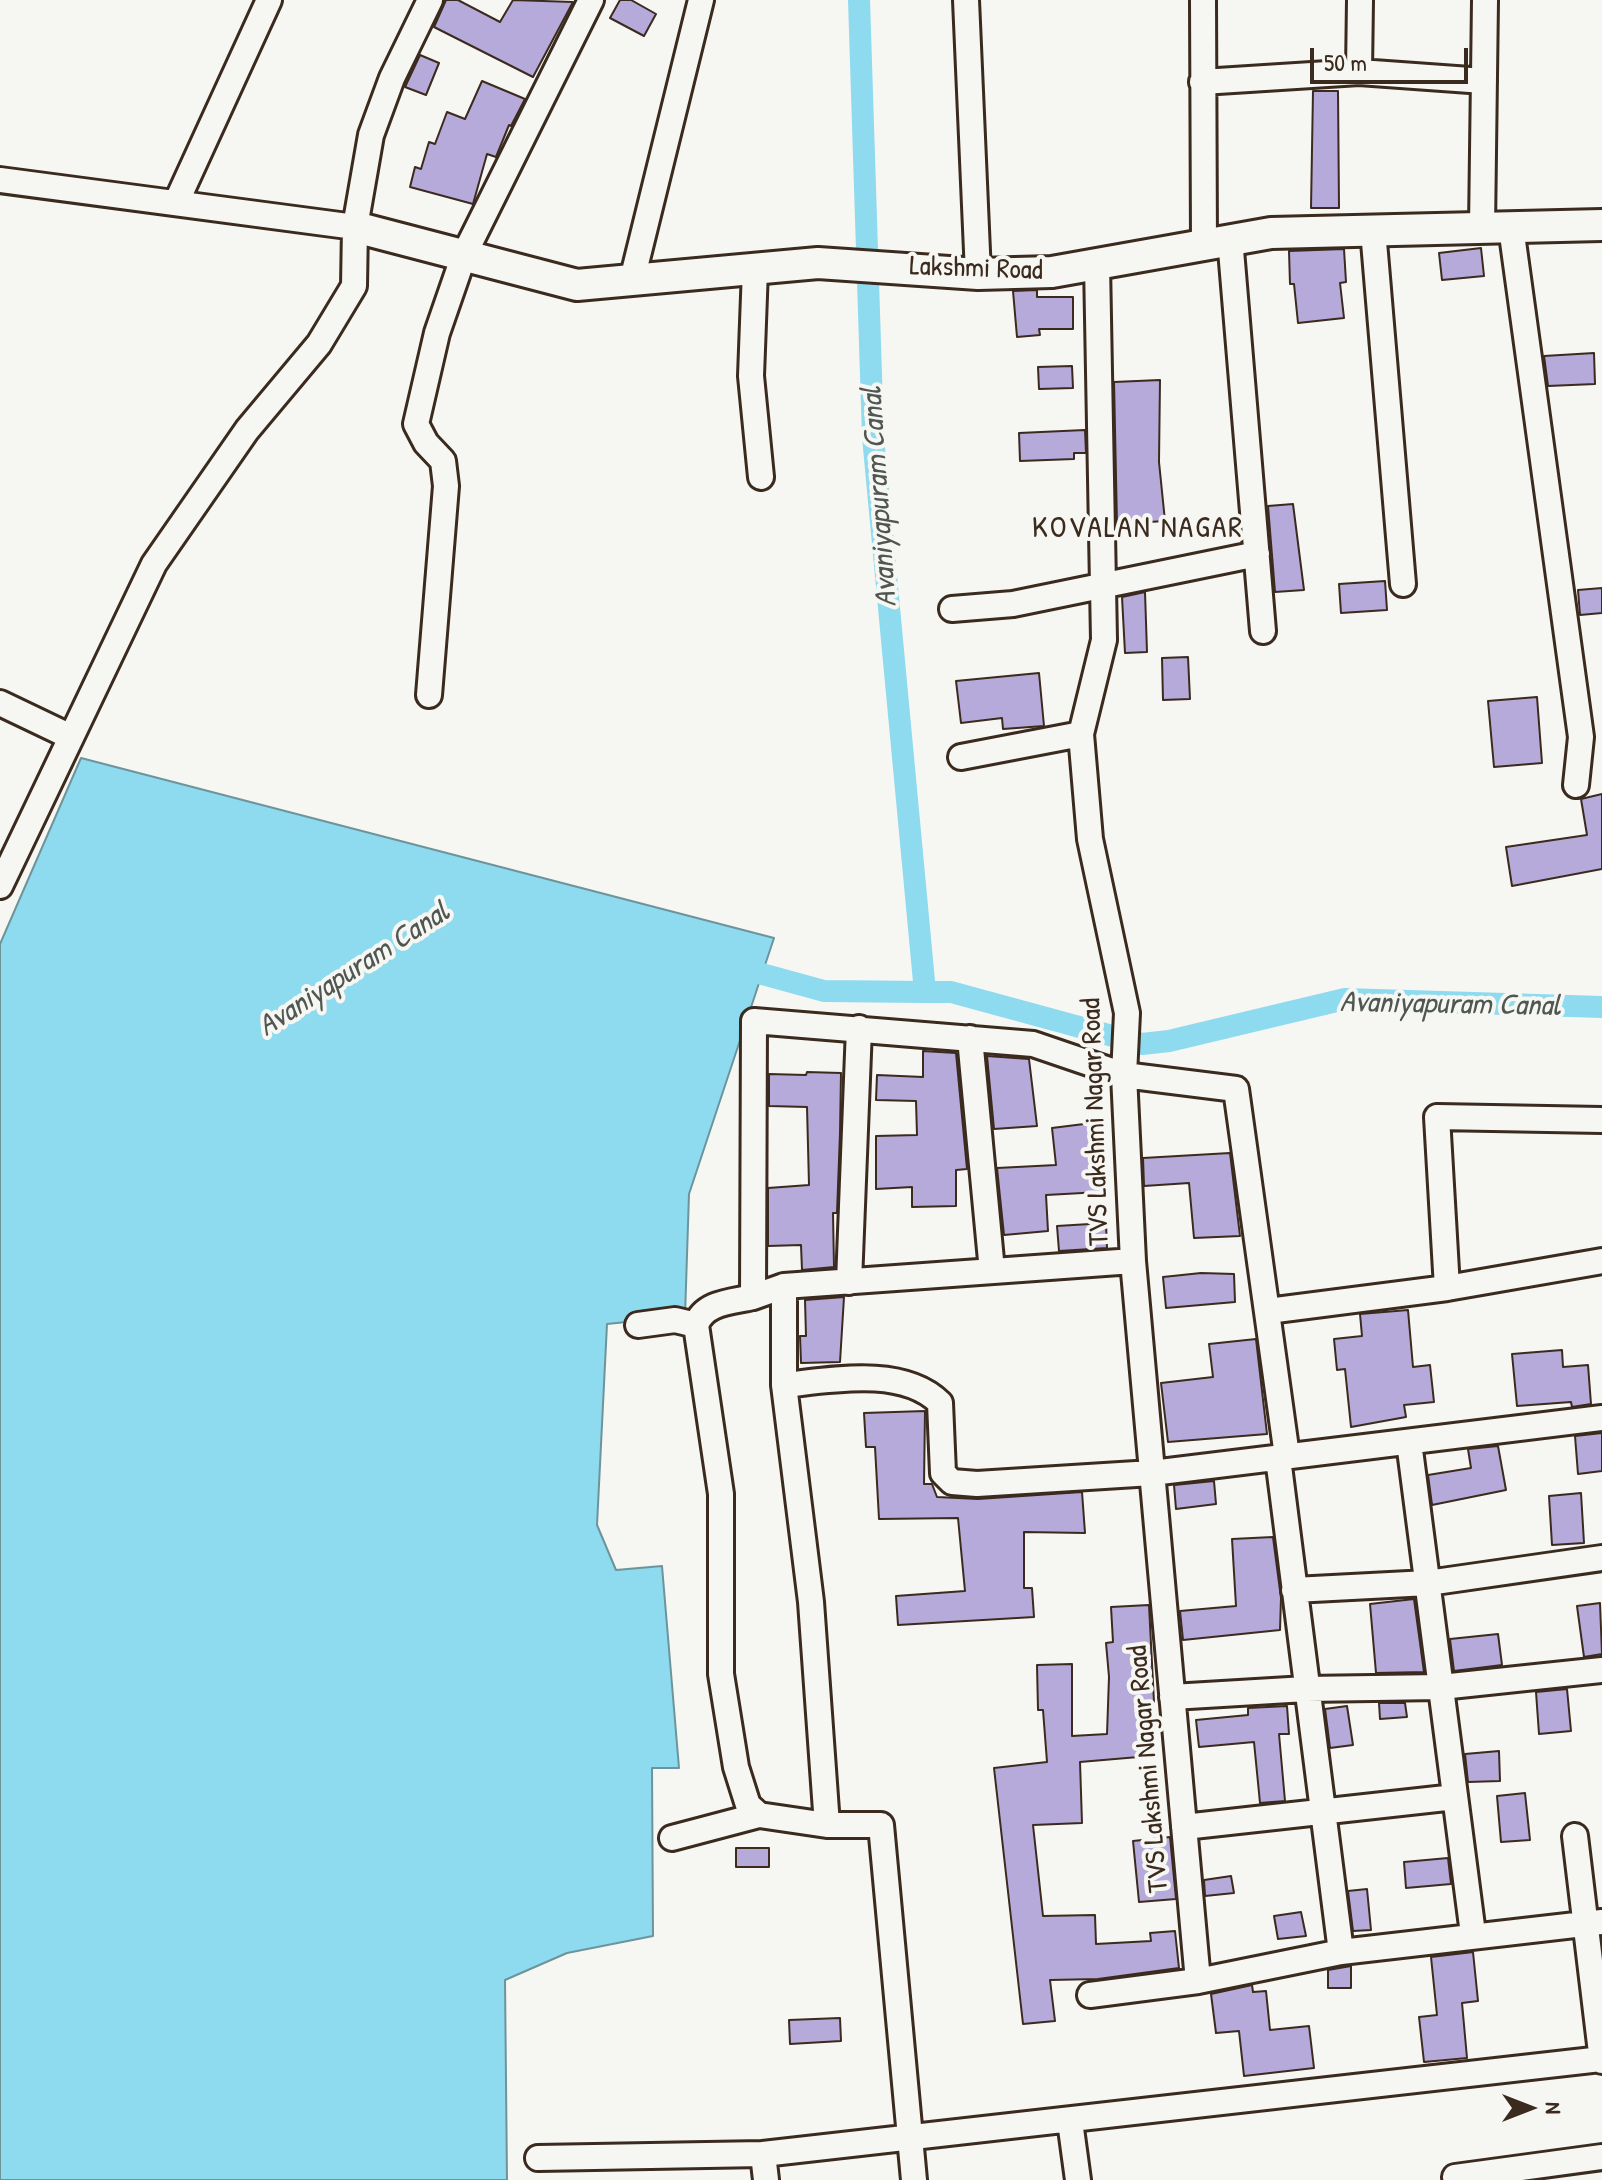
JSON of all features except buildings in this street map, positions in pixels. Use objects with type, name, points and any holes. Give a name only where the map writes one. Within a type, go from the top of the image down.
[{"type":"street","points":[[176,203],[269,0]]},
{"type":"street","points":[[0,886],[154,564],[247,430],[319,344],[354,286],[355,227],[371,135],[392,78],[430,0]]},
{"type":"street","points":[[429,695],[446,486],[443,461],[426,443],[416,424],[437,333],[464,255],[591,0]]},
{"type":"street","points":[[632,280],[701,0]]},
{"type":"street","points":[[966,0],[978,274]]},
{"type":"street","points":[[1203,0],[1202,82],[1217,241],[1257,554],[1263,631]]},
{"type":"street","points":[[1359,72],[1360,0]]},
{"type":"street","points":[[1485,0],[1484,81],[1497,227],[1581,737],[1576,785]]},
{"type":"street","points":[[1202,82],[1359,72],[1484,81]]},
{"type":"street","points":[[4,189],[176,203],[355,227]]},
{"type":"street","name":"Lakshmi Road","points":[[355,227],[577,285],[818,263],[978,274],[1052,272],[1271,233],[1602,225]]},
{"type":"street","points":[[1373,230],[1403,584]]},
{"type":"street","name":"TVS Lakshmi Nagar Road","points":[[1097,264],[1104,640],[1081,734],[1090,839],[1127,1013],[1124,1075],[1133,1261],[1198,1981]]},
{"type":"street","points":[[755,269],[751,376],[761,477]]},
{"type":"street","points":[[952,609],[1013,604],[1103,583],[1257,554]]},
{"type":"street","points":[[0,703],[71,737]]},
{"type":"street","points":[[961,757],[1081,734]]},
{"type":"street","points":[[753,1297],[754,1021],[1033,1044],[1124,1075],[1236,1089],[1268,1311],[1294,1590],[1341,1952]]},
{"type":"street","points":[[849,1282],[859,1028]]},
{"type":"street","points":[[970,1038],[992,1271]]},
{"type":"street","points":[[1447,1288],[1437,1117],[1602,1120]]},
{"type":"street","points":[[759,1815],[748,1805],[736,1767],[721,1674],[721,1494],[696,1325],[700,1313],[784,1286],[1133,1261]]},
{"type":"street","points":[[1268,1311],[1447,1288],[1602,1261]]},
{"type":"street","points":[[784,1286],[784,1385],[811,1602],[827,1825]]},
{"type":"street","points":[[638,1325],[675,1320],[696,1325]]},
{"type":"street","points":[[784,1385],[849,1378],[889,1381],[928,1390],[940,1403],[943,1473],[952,1482],[977,1484],[1152,1473],[1602,1418]]},
{"type":"street","points":[[1409,1442],[1473,1934]]},
{"type":"street","points":[[1294,1590],[1428,1583],[1602,1558]]},
{"type":"street","points":[[1172,1697],[1306,1689],[1441,1687],[1602,1670]]},
{"type":"street","points":[[1184,1827],[1455,1797]]},
{"type":"street","points":[[672,1838],[759,1815],[827,1825],[881,1825],[914,2180]]},
{"type":"street","points":[[538,2158],[763,2154],[1602,2060],[1594,1922],[1575,1836]]},
{"type":"street","points":[[1090,1995],[1198,1981],[1341,1952],[1594,1922]]},
{"type":"street","points":[[1070,2121],[1078,2180]]},
{"type":"street","points":[[763,2154],[766,2180]]},
{"type":"street","points":[[1455,2177],[1602,2157]]},
{"type":"water","points":[[81,758],[774,938],[689,1194],[685,1316],[607,1324],[597,1525],[616,1570],[662,1566],[679,1768],[652,1768],[653,1936],[567,1953],[505,1980],[507,2180],[0,2180],[0,944]]},
{"type":"waterway","name":"Avaniyapuram Canal","points":[[859,0],[873,437],[925,992],[951,992],[1142,1044],[1169,1041],[1345,999],[1602,1007]]},
{"type":"waterway","name":"Avaniyapuram Canal","points":[[733,966],[824,991],[925,992]]},
{"type":"district","name":"KOVALAN NAGAR","points":[[1138,529]]}]
